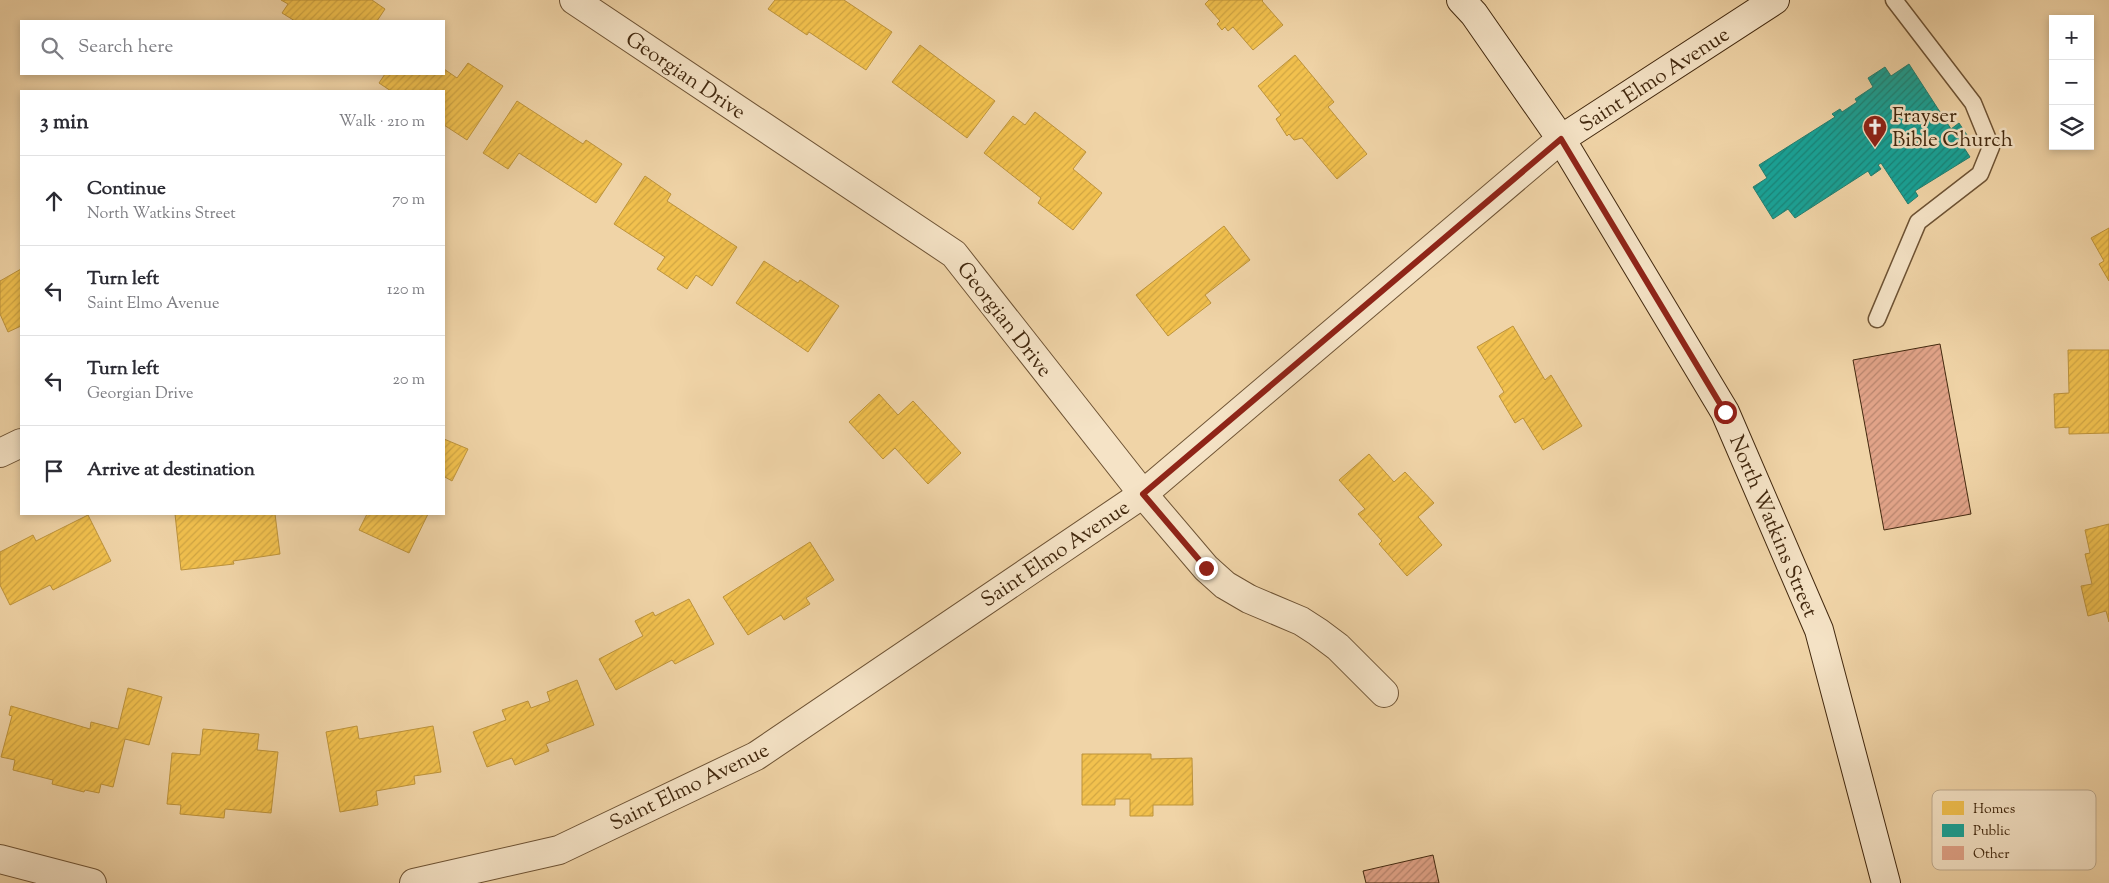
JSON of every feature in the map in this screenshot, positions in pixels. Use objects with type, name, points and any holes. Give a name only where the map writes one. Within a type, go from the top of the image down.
[{"type":"street","name":"Georgian Drive","points":[[574,0],[954,254],[1143,494],[1206,568],[1225,585],[1249,599],[1301,621],[1318,632],[1338,647],[1384,693]]},
{"type":"street","name":"North Watkins Street","points":[[1460,0],[1474,14],[1561,139],[1729,421],[1819,630],[1886,883]]},
{"type":"street","name":"Saint Elmo Avenue","points":[[414,883],[558,850],[756,756],[1143,494],[1561,139],[1775,0]]},
{"type":"street","points":[[0,453],[20,443]]},
{"type":"street","points":[[0,859],[92,883]]},
{"type":"lane","points":[[1877,319],[1918,222],[1980,174],[1991,147],[1973,103],[1894,0]]},
{"type":"building: Homes","points":[[281,0],[372,0],[385,9],[378,20],[293,20],[282,13],[288,4]]},
{"type":"building: Homes","points":[[775,0],[844,0],[892,32],[866,70],[809,32],[807,35],[768,9]]},
{"type":"building: Homes","points":[[1209,0],[1263,0],[1283,25],[1253,50],[1233,27],[1228,31],[1225,27],[1222,30],[1217,24],[1220,21],[1205,4]]},
{"type":"building: Homes","points":[[920,45],[995,101],[967,138],[892,82]]},
{"type":"building: Homes","points":[[1295,55],[1334,102],[1328,107],[1367,154],[1337,179],[1302,138],[1294,140],[1289,134],[1287,136],[1276,119],[1281,115],[1258,86]]},
{"type":"building: Homes","points":[[468,63],[503,86],[467,140],[445,126],[445,90],[390,90],[379,83],[384,75],[445,75],[445,70],[457,78]]},
{"type":"building: Homes","points":[[517,101],[583,144],[586,140],[622,164],[596,203],[519,153],[508,169],[483,153]]},
{"type":"building: Homes","points":[[1035,112],[1086,152],[1073,169],[1102,193],[1073,230],[1038,203],[1041,198],[984,153],[1013,116],[1025,125]]},
{"type":"building: Homes","points":[[645,176],[671,194],[667,201],[737,247],[712,286],[696,275],[687,289],[657,269],[665,257],[614,224]]},
{"type":"building: Homes","points":[[1224,226],[1250,260],[1205,295],[1211,303],[1168,336],[1136,295]]},
{"type":"building: Homes","points":[[2109,228],[2109,281],[2099,264],[2104,261],[2091,238]]},
{"type":"building: Homes","points":[[764,261],[798,283],[800,280],[839,306],[808,352],[736,303]]},
{"type":"building: Homes","points":[[20,270],[20,326],[8,332],[0,314],[0,281]]},
{"type":"building: Homes","points":[[1513,326],[1545,380],[1551,375],[1582,426],[1543,450],[1523,418],[1515,423],[1499,396],[1504,392],[1477,347]]},
{"type":"building: Homes","points":[[2068,350],[2109,350],[2109,433],[2069,434],[2069,427],[2055,428],[2054,394],[2069,393]]},
{"type":"building: Homes","points":[[879,394],[898,415],[913,401],[961,453],[928,484],[895,448],[883,459],[849,422]]},
{"type":"building: Homes","points":[[445,439],[468,449],[452,481],[445,477]]},
{"type":"building: Homes","points":[[1369,454],[1394,482],[1405,472],[1434,503],[1418,517],[1442,545],[1407,576],[1379,544],[1382,541],[1358,514],[1365,509],[1339,480]]},
{"type":"building: Homes","points":[[88,515],[111,561],[53,590],[50,585],[10,605],[0,585],[0,552],[33,535],[36,541]]},
{"type":"building: Homes","points":[[175,515],[275,515],[280,554],[233,561],[234,564],[181,570]]},
{"type":"building: Homes","points":[[366,515],[428,515],[409,553],[359,530]]},
{"type":"building: Homes","points":[[2109,524],[2109,622],[2106,611],[2088,616],[2081,586],[2092,584],[2085,554],[2090,553],[2085,530]]},
{"type":"building: Homes","points":[[810,542],[834,580],[806,598],[810,604],[784,620],[781,615],[748,635],[723,597]]},
{"type":"building: Homes","points":[[689,599],[714,644],[675,664],[672,660],[616,690],[599,659],[643,636],[635,621],[653,612],[655,616]]},
{"type":"building: Homes","points":[[577,680],[594,725],[546,744],[549,751],[515,765],[512,758],[487,767],[473,732],[506,720],[502,710],[528,701],[531,708],[550,701],[547,692]]},
{"type":"building: Homes","points":[[128,688],[162,697],[149,745],[125,739],[113,787],[101,784],[99,793],[85,790],[84,792],[52,784],[53,780],[13,770],[15,760],[1,757],[12,716],[9,715],[11,706],[90,729],[91,722],[118,729]]},
{"type":"building: Homes","points":[[357,726],[359,739],[433,726],[441,772],[414,776],[415,784],[376,791],[378,805],[340,812],[326,732]]},
{"type":"building: Homes","points":[[203,729],[259,734],[257,750],[278,752],[271,813],[225,809],[224,818],[180,814],[181,805],[167,804],[172,753],[200,755]]},
{"type":"building: Homes","points":[[1082,754],[1151,754],[1151,759],[1192,758],[1193,805],[1153,805],[1153,816],[1130,816],[1130,799],[1115,799],[1115,805],[1082,805]]},
{"type":"building: Public","name":"Frayser Bible Church","points":[[1909,64],[1951,129],[1959,123],[1967,135],[1959,140],[1970,157],[1915,191],[1918,196],[1908,204],[1881,163],[1878,165],[1881,169],[1871,176],[1868,171],[1795,218],[1788,209],[1773,219],[1753,187],[1767,178],[1759,165],[1835,117],[1832,114],[1840,109],[1842,112],[1857,102],[1855,99],[1873,87],[1868,78],[1885,67],[1891,76]]},
{"type":"building: Other","points":[[1940,344],[1971,514],[1884,530],[1853,360]]},
{"type":"building: Other","points":[[1433,855],[1439,883],[1366,883],[1363,871]]},
{"type":"place","name":"Frayser Bible Church","points":[[1875,148]]},
{"type":"route","points":[[1206,568],[1143,494],[1561,139],[1725,412]]}]
